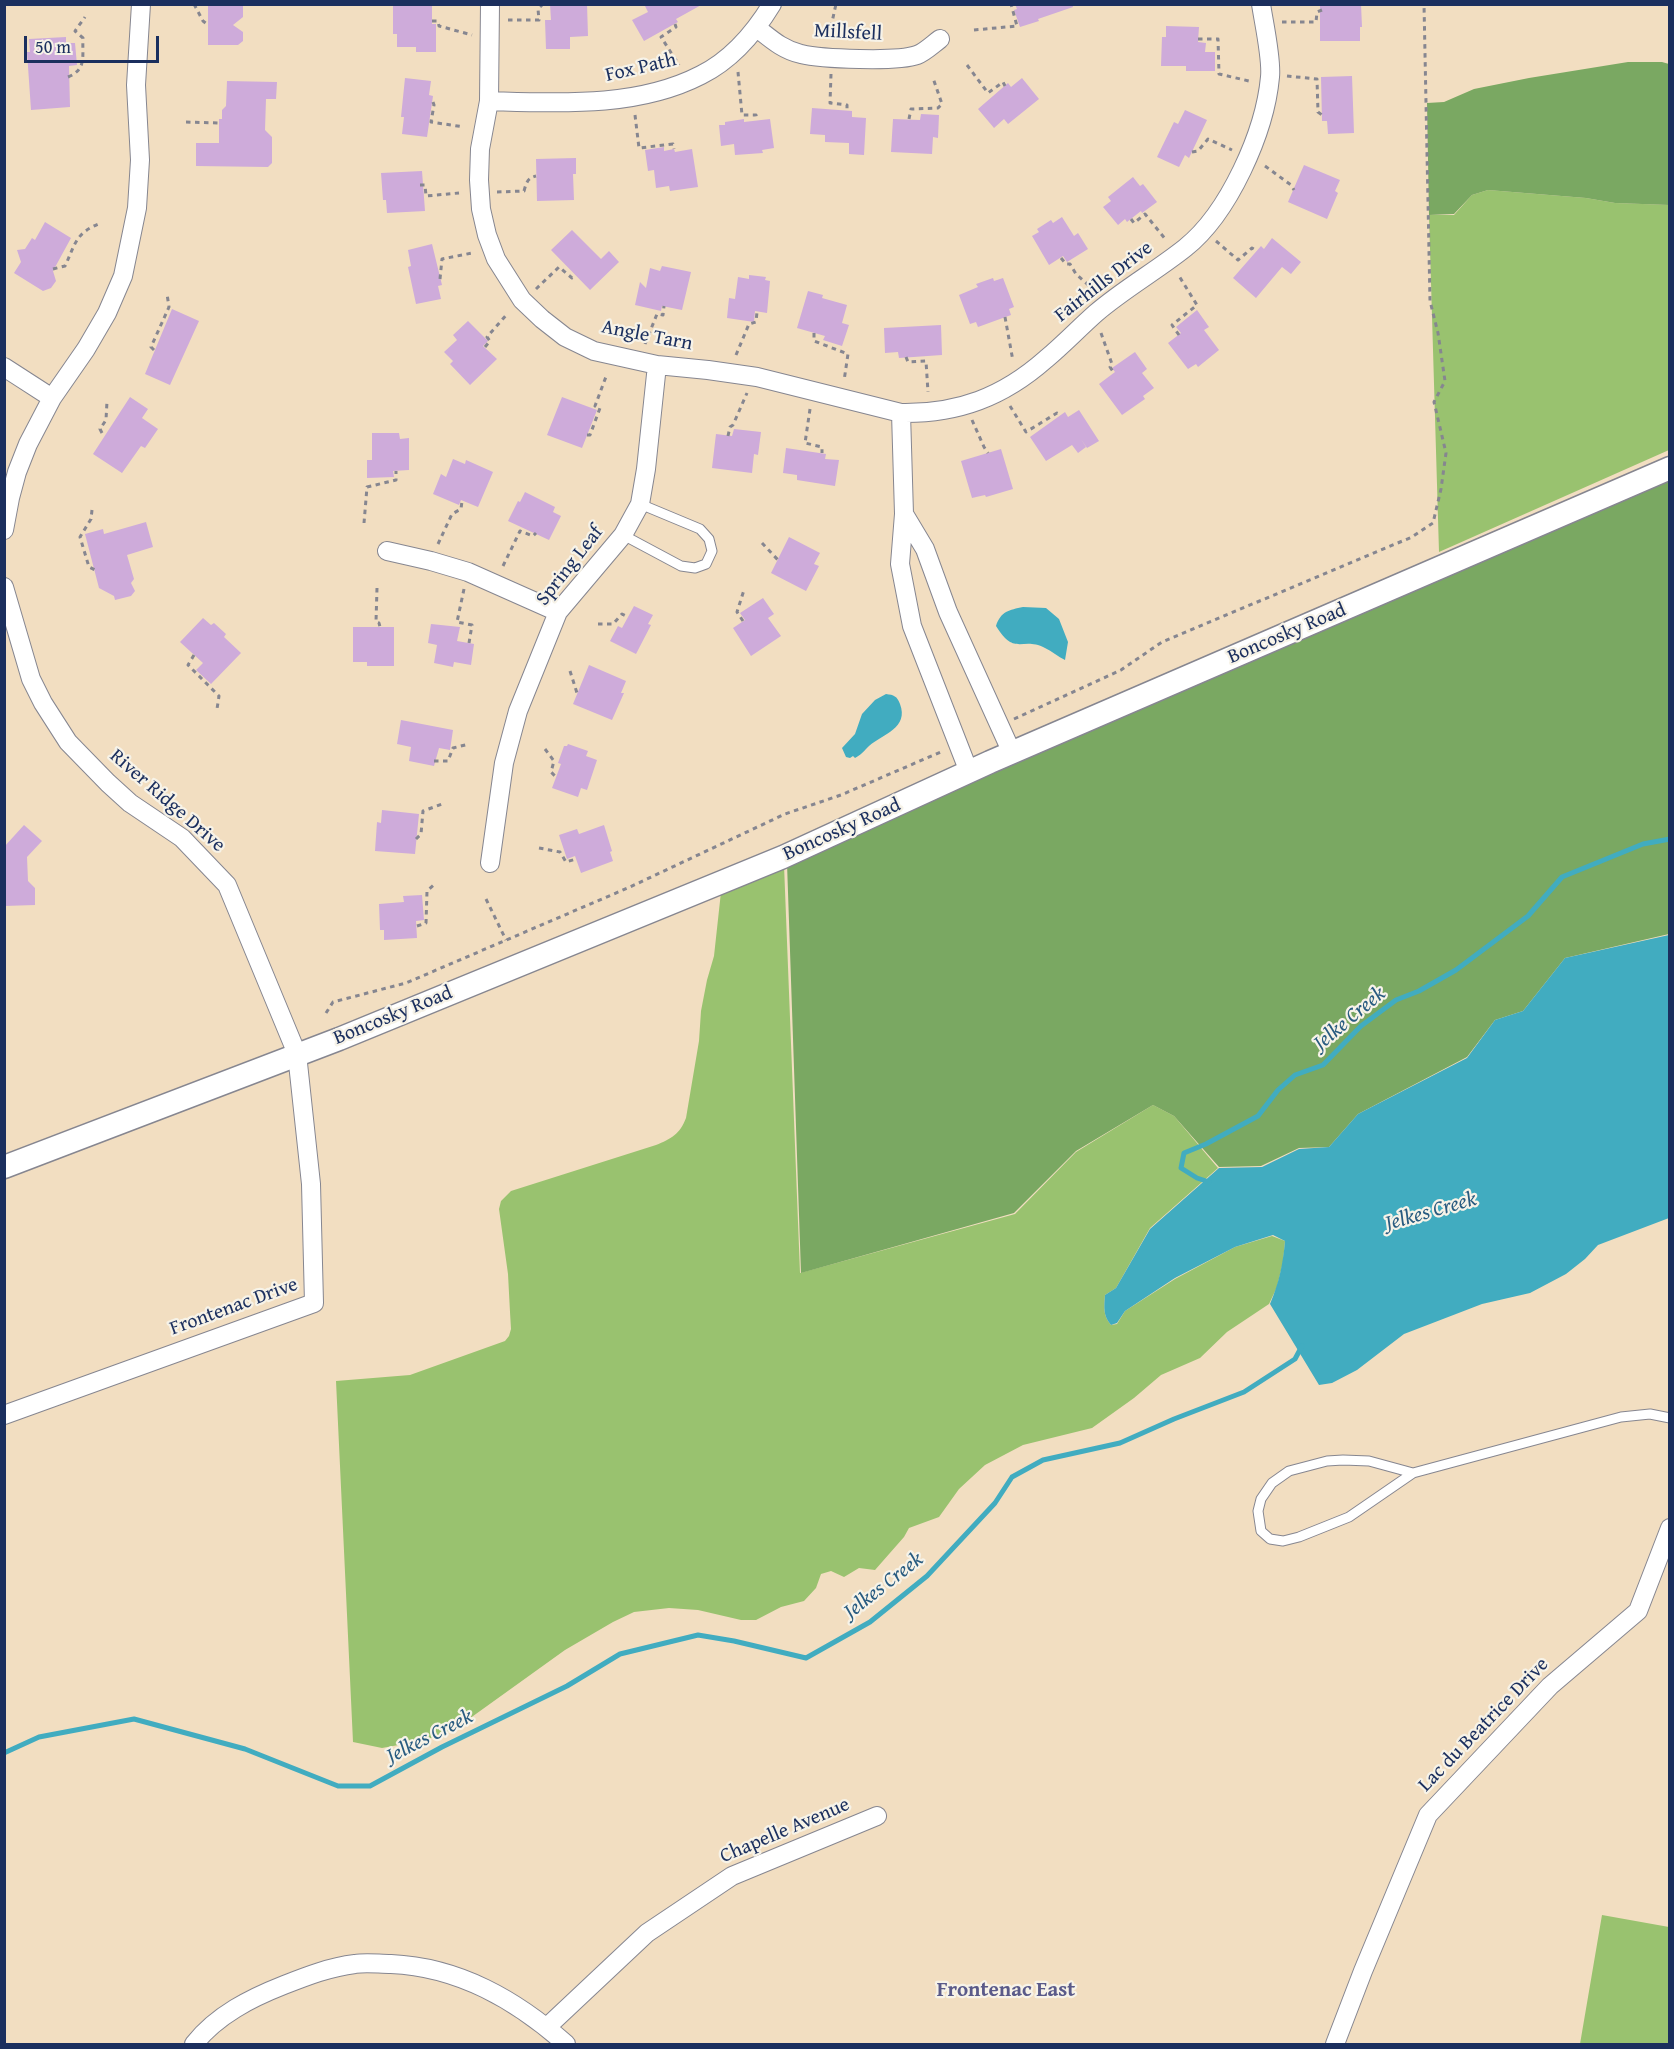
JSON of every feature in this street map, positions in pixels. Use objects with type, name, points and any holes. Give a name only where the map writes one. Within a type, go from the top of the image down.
[{"type":"street","points":[[4,530],[17,472],[51,398],[86,349],[107,313],[123,276],[137,208],[140,160],[136,85],[141,4]]},
{"type":"street","name":"Angle Tarn","points":[[490,4],[489,101],[480,149],[481,209],[496,260],[522,300],[565,337],[594,351],[657,365],[758,377],[901,413]]},
{"type":"street","name":"Fox Path","points":[[489,101],[558,103],[641,95],[673,87],[712,68],[758,28],[772,4]]},
{"type":"street","name":"Fairhills Drive","points":[[901,413],[929,413],[961,408],[978,403],[1003,390],[1045,361],[1107,304],[1187,247],[1213,217],[1244,168],[1262,120],[1270,75],[1261,4]]},
{"type":"street","name":"Millsfell","points":[[758,28],[776,44],[801,54],[829,57],[891,58],[917,55],[940,39]]},
{"type":"street","name":"Spring Leaf","points":[[490,863],[507,752],[518,711],[558,612],[623,535],[640,504],[657,365]]},
{"type":"street","points":[[4,367],[51,398]]},
{"type":"street","points":[[901,413],[904,514],[900,564],[912,626],[969,772]]},
{"type":"street","name":"Boncosky Road","points":[[4,1167],[339,1039],[783,856],[1012,753],[1670,468]]},
{"type":"street","points":[[904,514],[925,549],[948,612],[1012,753]]},
{"type":"street","points":[[387,551],[468,572],[558,612]]},
{"type":"street","name":"River Ridge Drive","points":[[4,587],[31,679],[43,703],[68,742],[130,803],[182,838],[227,885],[297,1054]]},
{"type":"street","name":"Frontenac Drive","points":[[4,1415],[314,1303],[311,1184],[297,1054]]},
{"type":"street","name":"Lac du Beatrice Drive","points":[[1335,2044],[1428,1815],[1550,1686],[1638,1611],[1670,1528]]},
{"type":"street","name":"Chapelle Avenue","points":[[547,2027],[647,1934],[732,1876],[877,1816]]},
{"type":"street","points":[[194,2044],[205,2030],[252,1997],[318,1972],[356,1964],[417,1965],[454,1974],[488,1988],[547,2027],[566,2044]]},
{"type":"lane","points":[[623,535],[681,566],[695,568],[706,564],[712,551],[709,539],[700,529],[640,504]]},
{"type":"lane","points":[[1413,1473],[1369,1461],[1343,1460],[1327,1461],[1289,1471],[1272,1483],[1261,1499],[1258,1511],[1261,1531],[1270,1539],[1283,1541],[1322,1529],[1349,1517],[1413,1473],[1621,1417],[1650,1414],[1670,1418]]},
{"type":"path","points":[[194,4],[202,21],[208,25]]},
{"type":"path","points":[[508,20],[538,20],[538,9],[543,4]]},
{"type":"path","points":[[829,36],[836,4]]},
{"type":"path","points":[[974,30],[1017,26],[1011,4]]},
{"type":"path","points":[[999,727],[1121,670],[1162,642],[1412,537],[1433,523],[1446,453],[1434,402],[1445,381],[1438,333],[1430,302],[1424,4]]},
{"type":"path","points":[[1282,22],[1316,22],[1317,12],[1322,10]]},
{"type":"path","points":[[68,77],[77,73],[82,66],[82,38],[75,31],[85,17]]},
{"type":"path","points":[[432,21],[438,21],[439,26],[472,35]]},
{"type":"path","points":[[675,24],[676,27],[661,37],[680,65]]},
{"type":"path","points":[[1198,39],[1218,39],[1219,74],[1249,81]]},
{"type":"path","points":[[967,64],[988,93],[1003,82],[1005,86]]},
{"type":"path","points":[[738,70],[742,115],[756,115],[757,120]]},
{"type":"path","points":[[831,72],[830,103],[848,105],[848,111]]},
{"type":"path","points":[[1286,76],[1317,79],[1318,112],[1322,115]]},
{"type":"path","points":[[909,119],[911,109],[938,108],[942,104],[933,78]]},
{"type":"path","points":[[433,102],[431,122],[464,127]]},
{"type":"path","points":[[635,115],[639,148],[674,144],[674,149]]},
{"type":"path","points":[[186,122],[219,123]]},
{"type":"path","points":[[1192,152],[1198,151],[1208,139],[1232,150]]},
{"type":"path","points":[[1265,166],[1291,185],[1294,190]]},
{"type":"path","points":[[495,192],[524,191],[527,182],[531,177],[536,176]]},
{"type":"path","points":[[420,185],[426,185],[426,196],[459,193]]},
{"type":"path","points":[[1131,219],[1134,223],[1145,214],[1166,241]]},
{"type":"path","points":[[53,269],[65,266],[79,236],[86,229],[101,223]]},
{"type":"path","points":[[1216,242],[1238,260],[1252,248],[1257,251]]},
{"type":"path","points":[[440,279],[442,259],[472,253]]},
{"type":"path","points":[[1061,258],[1066,264],[1070,264],[1076,274],[1094,290]]},
{"type":"path","points":[[534,290],[559,267],[572,278],[576,276]]},
{"type":"path","points":[[1179,276],[1197,305],[1172,325],[1179,335]]},
{"type":"path","points":[[154,350],[151,347],[169,307],[166,294]]},
{"type":"path","points":[[645,346],[657,314],[663,315],[664,306]]},
{"type":"path","points":[[736,356],[749,324],[756,322],[758,312]]},
{"type":"path","points":[[485,347],[490,341],[487,337],[508,313]]},
{"type":"path","points":[[1005,317],[1013,362]]},
{"type":"path","points":[[1100,332],[1114,374]]},
{"type":"path","points":[[814,333],[814,341],[848,354],[844,383]]},
{"type":"path","points":[[906,357],[908,362],[926,362],[928,392]]},
{"type":"path","points":[[587,435],[590,435],[600,408],[596,406],[607,374]]},
{"type":"path","points":[[728,436],[730,427],[747,393]]},
{"type":"path","points":[[102,433],[100,429],[106,420],[107,401]]},
{"type":"path","points":[[1009,405],[1026,432],[1057,413],[1061,415]]},
{"type":"path","points":[[810,409],[805,443],[822,447],[822,453]]},
{"type":"path","points":[[972,419],[988,453]]},
{"type":"path","points":[[364,523],[367,487],[396,480],[396,471]]},
{"type":"path","points":[[438,544],[452,514],[460,509],[462,501]]},
{"type":"path","points":[[92,510],[91,519],[80,537],[89,567],[95,570]]},
{"type":"path","points":[[503,566],[520,531],[533,536],[536,533]]},
{"type":"path","points":[[762,543],[778,560]]},
{"type":"path","points":[[377,588],[376,622],[380,627]]},
{"type":"path","points":[[464,589],[458,622],[472,625],[470,643]]},
{"type":"path","points":[[743,621],[737,612],[744,590]]},
{"type":"path","points":[[598,624],[613,624],[622,614],[628,617]]},
{"type":"path","points":[[195,655],[188,665],[219,696],[218,709]]},
{"type":"path","points":[[570,671],[577,693]]},
{"type":"path","points":[[434,761],[448,762],[453,748],[469,744]]},
{"type":"path","points":[[326,1012],[333,1002],[406,982],[630,887],[785,814],[841,795],[958,745]]},
{"type":"path","points":[[545,749],[554,761],[551,772],[556,777]]},
{"type":"path","points":[[416,839],[421,834],[423,811],[445,804]]},
{"type":"path","points":[[539,848],[560,852],[566,862],[576,859]]},
{"type":"path","points":[[417,926],[426,923],[427,891],[436,883]]},
{"type":"path","points":[[486,899],[506,940]]},
{"type":"green space","points":[[1628,62],[1669,64],[1669,205],[1615,203],[1586,198],[1488,190],[1472,195],[1454,214],[1429,215],[1427,103],[1444,102],[1474,89]]},
{"type":"green space","points":[[1488,190],[1586,198],[1615,203],[1670,205],[1669,450],[1439,552],[1429,215],[1454,215],[1472,195]]},
{"type":"green space","points":[[1669,478],[1669,934],[1565,958],[1523,1011],[1495,1020],[1467,1057],[1358,1114],[1329,1147],[1299,1148],[1261,1166],[1219,1167],[1174,1116],[1153,1105],[1076,1151],[1014,1213],[801,1273],[787,863]]},
{"type":"green space","points":[[784,865],[800,1273],[1015,1214],[1076,1152],[1153,1105],[1174,1116],[1218,1168],[1150,1228],[1116,1288],[1105,1295],[1108,1322],[1111,1325],[1117,1324],[1125,1311],[1175,1279],[1235,1247],[1272,1236],[1285,1241],[1277,1287],[1269,1304],[1227,1332],[1200,1358],[1161,1375],[1092,1428],[1023,1445],[985,1465],[959,1489],[939,1517],[909,1528],[875,1570],[859,1568],[844,1577],[831,1571],[821,1574],[816,1588],[804,1601],[781,1607],[756,1620],[741,1620],[698,1610],[669,1608],[634,1612],[565,1650],[455,1729],[426,1740],[382,1748],[353,1742],[336,1381],[410,1375],[505,1341],[511,1329],[508,1274],[499,1209],[501,1201],[511,1191],[656,1145],[678,1132],[686,1118],[699,1041],[701,1011],[714,956],[721,892]]},
{"type":"green space","points":[[1602,1915],[1669,1927],[1669,2044],[1580,2044]]},
{"type":"water","points":[[1023,607],[1046,608],[1059,619],[1068,642],[1065,660],[1037,645],[1008,641],[1003,635],[996,626],[1000,617],[1010,610]]},
{"type":"water","points":[[886,694],[895,696],[900,704],[902,712],[898,725],[857,757],[846,757],[842,748],[855,734],[862,714],[875,700]]},
{"type":"water","points":[[1669,935],[1669,1218],[1598,1245],[1566,1274],[1530,1293],[1482,1304],[1404,1334],[1357,1370],[1332,1383],[1319,1385],[1270,1304],[1280,1273],[1285,1241],[1273,1235],[1235,1247],[1175,1278],[1125,1311],[1117,1323],[1111,1325],[1108,1322],[1105,1295],[1116,1288],[1150,1229],[1219,1168],[1262,1167],[1299,1149],[1329,1147],[1358,1114],[1467,1058],[1495,1020],[1523,1011],[1565,958]]},
{"type":"building","points":[[208,4],[243,4],[243,17],[233,25],[243,32],[243,41],[238,45],[208,45]]},
{"type":"building","points":[[550,4],[587,4],[588,36],[570,37],[570,49],[546,49],[545,20],[551,20]]},
{"type":"building","points":[[644,4],[703,4],[676,19],[678,22],[644,41],[632,20],[648,12]]},
{"type":"building","points":[[1015,4],[1072,4],[1073,7],[1020,27],[1014,10],[1017,9]]},
{"type":"building","points":[[1320,4],[1361,4],[1360,41],[1320,41]]},
{"type":"building","points":[[393,5],[432,5],[432,24],[436,24],[436,52],[416,52],[416,47],[397,47],[397,34],[393,34]]},
{"type":"building","points":[[1166,26],[1199,27],[1198,42],[1206,43],[1205,52],[1215,52],[1215,71],[1186,71],[1186,66],[1161,66],[1162,37],[1166,37]]},
{"type":"building","points":[[66,37],[66,43],[75,43],[77,65],[69,66],[70,107],[31,110],[27,52],[30,52],[29,39]]},
{"type":"building","points":[[1352,76],[1354,133],[1328,134],[1327,121],[1322,121],[1321,77]]},
{"type":"building","points":[[405,78],[431,81],[429,95],[433,96],[427,137],[402,134],[404,117],[401,117]]},
{"type":"building","points":[[1022,78],[1039,99],[1008,124],[1004,119],[994,128],[978,109],[1008,83],[1011,87]]},
{"type":"building","points":[[227,81],[277,82],[276,99],[266,99],[265,130],[272,137],[272,163],[268,167],[196,166],[196,143],[219,143],[219,119],[222,119],[222,110],[226,106]]},
{"type":"building","points":[[812,108],[852,111],[852,117],[866,118],[864,155],[849,154],[849,143],[825,142],[825,135],[810,134]]},
{"type":"building","points":[[1185,110],[1207,120],[1189,158],[1185,155],[1179,167],[1157,157],[1174,122],[1178,124]]},
{"type":"building","points":[[921,114],[939,115],[938,138],[933,137],[932,154],[891,152],[893,119],[920,120]]},
{"type":"building","points":[[744,119],[744,122],[770,119],[774,148],[762,150],[763,153],[735,155],[734,144],[721,146],[719,125]]},
{"type":"building","points":[[664,147],[664,151],[674,149],[675,152],[692,149],[698,187],[670,191],[669,186],[656,188],[654,170],[648,171],[645,150]]},
{"type":"building","points":[[576,158],[576,174],[573,174],[574,200],[537,201],[536,159]]},
{"type":"building","points":[[1304,165],[1340,180],[1335,191],[1338,193],[1327,219],[1288,202]]},
{"type":"building","points":[[422,171],[425,211],[387,213],[386,200],[383,200],[381,173]]},
{"type":"building","points":[[1133,177],[1140,186],[1143,184],[1157,202],[1127,222],[1125,219],[1118,225],[1103,207],[1111,201],[1108,197]]},
{"type":"building","points":[[1062,217],[1074,236],[1078,233],[1088,249],[1067,262],[1063,256],[1049,265],[1032,236],[1039,232],[1037,229],[1051,220],[1053,223]]},
{"type":"building","points":[[45,222],[71,238],[53,271],[56,281],[51,288],[43,291],[14,273],[21,262],[17,250],[25,249],[32,238],[35,240]]},
{"type":"building","points":[[572,230],[601,259],[609,251],[619,262],[590,290],[551,250]]},
{"type":"building","points":[[1272,238],[1301,262],[1291,274],[1282,267],[1256,298],[1233,278],[1261,246],[1264,249]]},
{"type":"building","points":[[432,244],[442,285],[438,286],[441,299],[416,304],[408,267],[411,266],[408,250]]},
{"type":"building","points":[[662,266],[691,272],[682,310],[662,306],[661,311],[635,305],[640,282],[646,288],[650,268],[660,271]]},
{"type":"building","points":[[749,275],[766,277],[765,280],[770,281],[767,313],[755,311],[754,322],[727,318],[729,298],[735,299],[738,277],[749,279]]},
{"type":"building","points":[[993,278],[994,281],[1003,278],[1014,307],[1009,309],[1011,315],[978,327],[976,322],[970,324],[959,295],[978,287],[976,284]]},
{"type":"building","points":[[808,291],[823,295],[822,298],[847,305],[842,323],[849,325],[842,346],[823,340],[825,336],[797,328]]},
{"type":"building","points":[[172,309],[199,321],[170,385],[145,374]]},
{"type":"building","points":[[1197,310],[1209,327],[1204,330],[1219,350],[1198,367],[1196,364],[1188,369],[1168,343],[1181,333],[1176,327]]},
{"type":"building","points":[[468,321],[488,341],[483,346],[497,359],[470,385],[450,364],[453,361],[444,352],[457,340],[453,335]]},
{"type":"building","points":[[941,325],[942,355],[899,358],[898,352],[885,353],[884,328]]},
{"type":"building","points":[[1135,352],[1147,369],[1142,373],[1154,388],[1143,396],[1145,399],[1122,415],[1099,384],[1115,372],[1112,368]]},
{"type":"building","points":[[130,397],[148,409],[142,418],[158,429],[145,448],[141,446],[122,473],[93,454]]},
{"type":"building","points":[[562,397],[597,410],[582,448],[547,435]]},
{"type":"building","points":[[1079,410],[1099,441],[1087,448],[1081,439],[1086,447],[1078,453],[1072,445],[1046,461],[1030,437],[1065,412],[1068,417]]},
{"type":"building","points":[[734,429],[761,432],[758,455],[754,454],[752,473],[712,468],[716,434],[732,436]]},
{"type":"building","points":[[372,433],[399,433],[400,439],[409,438],[409,470],[393,471],[394,477],[367,478],[367,460],[372,460]]},
{"type":"building","points":[[786,448],[826,454],[825,459],[839,460],[835,486],[797,480],[797,475],[783,473]]},
{"type":"building","points":[[1001,449],[1013,489],[986,497],[985,495],[972,498],[961,461]]},
{"type":"building","points":[[453,459],[465,464],[466,460],[493,472],[478,507],[461,500],[459,505],[433,494],[441,474],[446,477]]},
{"type":"building","points":[[525,492],[555,507],[553,512],[561,516],[549,540],[508,521]]},
{"type":"building","points":[[146,522],[153,547],[127,555],[134,579],[131,583],[135,591],[131,596],[115,600],[114,596],[99,588],[85,534],[103,529],[104,534]]},
{"type":"building","points":[[789,537],[820,553],[814,564],[819,566],[806,591],[771,573]]},
{"type":"building","points":[[763,598],[774,614],[768,618],[781,636],[751,656],[733,628],[745,620],[740,613]]},
{"type":"building","points":[[634,606],[653,615],[648,624],[651,625],[636,654],[610,641],[618,626],[622,628]]},
{"type":"building","points":[[203,618],[211,625],[214,623],[226,634],[224,637],[241,653],[211,684],[196,670],[203,663],[180,642]]},
{"type":"building","points":[[431,624],[460,627],[457,641],[474,644],[471,665],[454,662],[453,667],[434,663],[437,645],[428,643]]},
{"type":"building","points":[[353,627],[394,627],[394,666],[367,666],[367,662],[353,662]]},
{"type":"building","points":[[589,665],[626,681],[621,693],[624,693],[612,720],[573,704]]},
{"type":"building","points":[[401,720],[453,730],[450,750],[439,748],[434,766],[409,761],[411,747],[397,744]]},
{"type":"building","points":[[568,744],[588,751],[586,756],[597,760],[587,790],[581,788],[578,797],[552,788],[561,764],[558,763],[564,746]]},
{"type":"building","points":[[382,810],[419,814],[415,854],[375,851],[377,822],[381,823]]},
{"type":"building","points":[[24,825],[42,841],[27,857],[28,881],[35,888],[35,905],[4,906],[4,847]]},
{"type":"building","points":[[604,825],[613,861],[581,873],[575,856],[567,859],[559,835],[577,829],[579,834]]},
{"type":"building","points":[[422,895],[424,920],[416,921],[417,938],[384,940],[384,930],[380,930],[379,904],[404,902],[403,896]]},
{"type":"waterway","name":"Jelke Creek","points":[[1209,1182],[1181,1168],[1184,1153],[1258,1116],[1278,1090],[1295,1075],[1323,1065],[1361,1026],[1396,1000],[1419,991],[1456,970],[1528,916],[1562,877],[1643,844],[1670,839]]},
{"type":"waterway","name":"Jelkes Creek","points":[[4,1753],[39,1737],[134,1719],[245,1749],[338,1786],[370,1786],[442,1747],[567,1686],[620,1654],[698,1635],[806,1658],[870,1622],[927,1576],[995,1503],[1012,1477],[1043,1460],[1120,1443],[1244,1392],[1295,1359],[1302,1346]]},
{"type":"district","name":"Frontenac East","points":[[1006,1991]]}]
